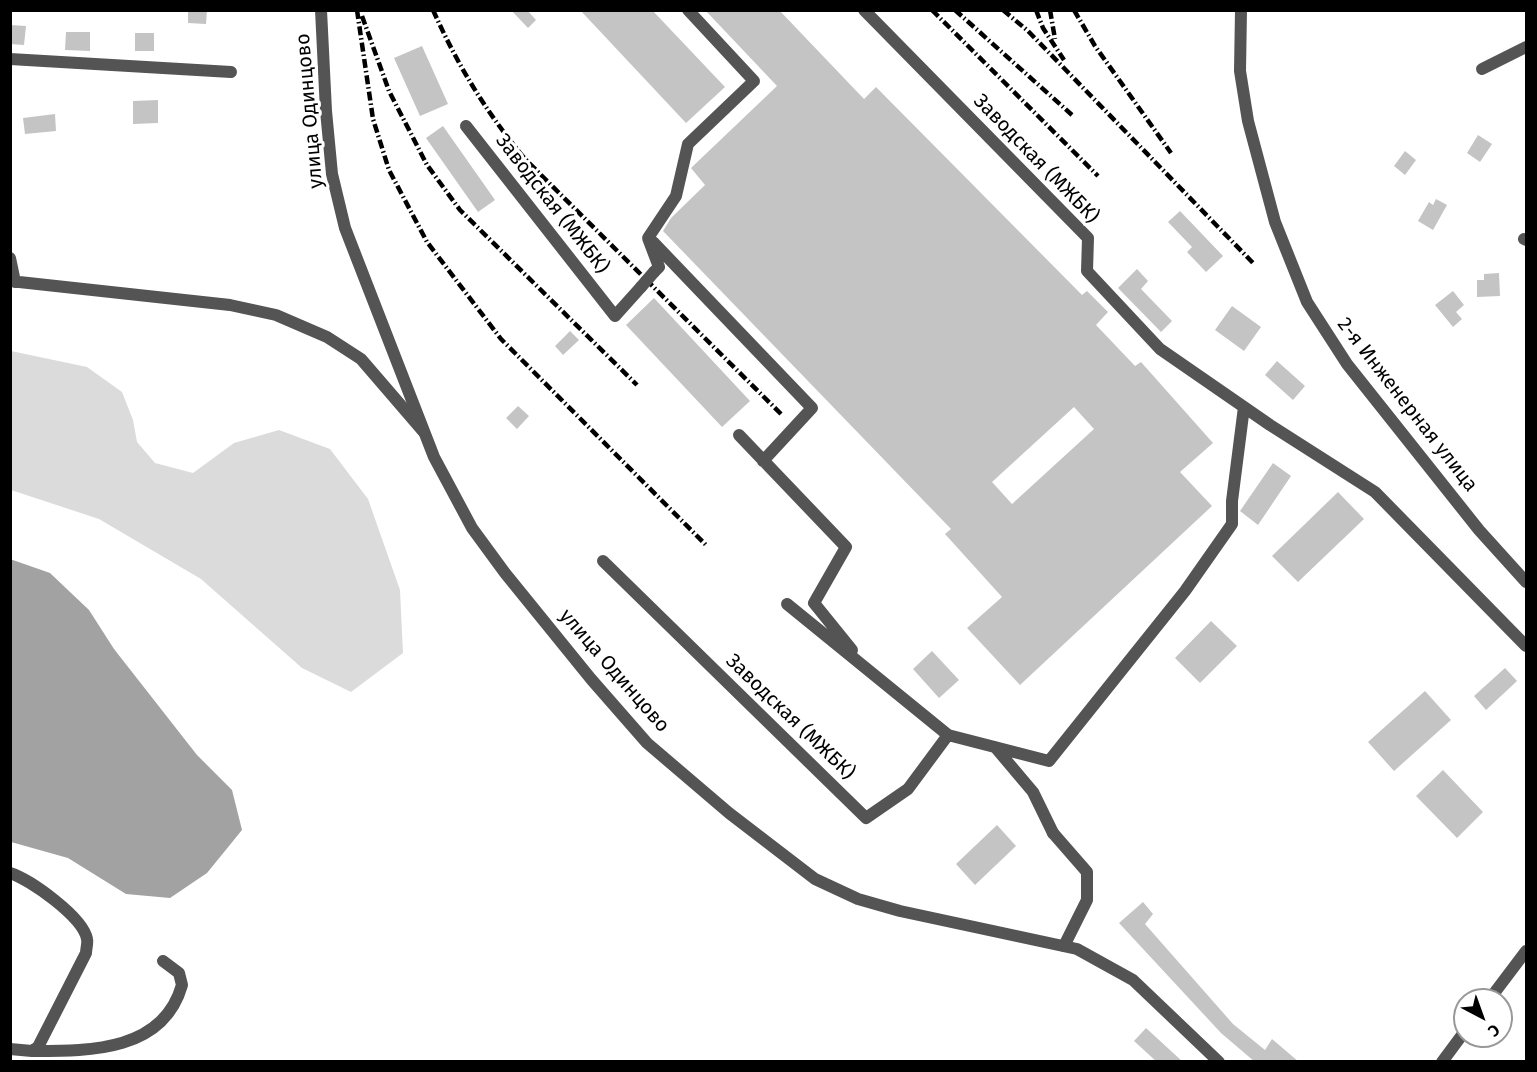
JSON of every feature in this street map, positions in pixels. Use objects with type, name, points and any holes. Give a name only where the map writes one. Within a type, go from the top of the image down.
[{"type":"street","name":"улица Одинцово","points":[[321,10],[331,163],[345,228],[423,432],[454,497],[505,573],[591,679],[647,743],[729,813],[815,879],[858,899],[900,911],[1077,949],[1133,980],[1219,1062]]},
{"type":"street","points":[[687,10],[754,81],[688,144],[676,196],[648,238],[812,408],[763,460]]},
{"type":"street","name":"Заводская (МЖБК)","points":[[864,10],[1088,238],[1087,271],[1160,349],[1375,492],[1527,646]]},
{"type":"street","name":"2-я Инженерная улица","points":[[1241,10],[1240,71],[1248,121],[1275,222],[1294,272],[1323,328],[1347,363],[1479,530],[1527,582]]},
{"type":"street","points":[[1482,69],[1527,47]]},
{"type":"street","points":[[10,59],[231,72]]},
{"type":"street","name":"Заводская (МЖБК)","points":[[466,126],[615,316],[659,267],[648,238]]},
{"type":"street","points":[[10,258],[13,281],[230,305],[276,315],[327,337],[361,359],[423,432]]},
{"type":"street","points":[[787,604],[948,735],[1049,761],[1185,591],[1232,524],[1232,501],[1244,407]]},
{"type":"street","points":[[739,435],[846,547],[814,603],[867,669]]},
{"type":"street","name":"Заводская (МЖБК)","points":[[603,561],[866,818],[908,789],[948,735]]},
{"type":"street","points":[[995,747],[1033,792],[1053,833],[1087,872],[1087,900],[1064,946]]},
{"type":"street","points":[[10,873],[23,877],[77,920],[87,938],[86,953],[73,982],[38,1047],[32,1051]]},
{"type":"street","points":[[1498,988],[1527,951]]},
{"type":"street","points":[[10,1049],[89,1051],[122,1043],[149,1031],[168,1016],[182,985],[179,973],[163,961]]},
{"type":"street","points":[[1442,1062],[1453,1047]]},
{"type":"shaded area","points":[[11,351],[87,367],[122,392],[133,420],[137,442],[155,463],[193,473],[234,443],[279,430],[330,449],[368,499],[400,590],[403,653],[351,692],[302,668],[201,579],[99,519],[11,490]]},
{"type":"shaded area","points":[[10,559],[50,573],[89,610],[114,649],[197,755],[232,790],[242,830],[207,873],[170,898],[126,894],[68,858],[11,842]]},
{"type":"building","points":[[188,10],[207,10],[206,24],[188,23]]},
{"type":"building","points":[[511,10],[527,10],[536,20],[528,28]]},
{"type":"building","points":[[580,10],[652,10],[725,87],[686,123]]},
{"type":"building","points":[[705,10],[779,10],[864,99],[876,87],[1082,295],[1087,291],[1108,312],[1096,325],[1135,366],[1141,362],[1213,443],[1180,472],[1212,506],[1020,685],[967,628],[1002,597],[945,534],[951,529],[663,231],[671,218],[705,185],[691,168],[777,86]],"holes":[[[1074,407],[1094,429],[1012,504],[992,482]]]},
{"type":"building","points":[[10,25],[26,26],[24,45],[10,44]]},
{"type":"building","points":[[66,32],[90,32],[90,51],[65,50]]},
{"type":"building","points":[[135,33],[154,33],[154,51],[135,51]]},
{"type":"building","points":[[422,46],[448,104],[420,116],[394,58]]},
{"type":"building","points":[[158,100],[158,123],[133,124],[133,101]]},
{"type":"building","points":[[55,114],[56,131],[25,134],[23,118]]},
{"type":"building","points":[[443,126],[495,200],[478,212],[426,138]]},
{"type":"building","points":[[1478,135],[1492,144],[1480,162],[1467,153]]},
{"type":"building","points":[[1405,151],[1416,160],[1405,175],[1394,166]]},
{"type":"building","points":[[1436,199],[1447,205],[1433,230],[1418,221],[1429,202],[1433,205]]},
{"type":"building","points":[[1180,211],[1223,256],[1206,272],[1187,252],[1192,247],[1168,222]]},
{"type":"building","points":[[1137,269],[1148,281],[1141,289],[1172,321],[1161,332],[1118,288]]},
{"type":"building","points":[[1499,273],[1500,296],[1477,297],[1477,280],[1484,280],[1484,274]]},
{"type":"building","points":[[1453,291],[1464,305],[1456,312],[1462,319],[1453,327],[1435,305]]},
{"type":"building","points":[[654,298],[750,401],[722,427],[626,325]]},
{"type":"building","points":[[1232,306],[1261,327],[1244,351],[1215,330]]},
{"type":"building","points":[[570,331],[579,340],[563,355],[555,346]]},
{"type":"building","points":[[1277,361],[1305,386],[1293,400],[1265,375]]},
{"type":"building","points":[[518,406],[529,416],[517,429],[506,418]]},
{"type":"building","points":[[1273,463],[1291,476],[1258,525],[1240,511]]},
{"type":"building","points":[[1338,492],[1364,519],[1298,582],[1272,556]]},
{"type":"building","points":[[1211,621],[1237,646],[1200,683],[1175,658]]},
{"type":"building","points":[[932,651],[959,680],[939,698],[913,669]]},
{"type":"building","points":[[1505,668],[1517,681],[1486,710],[1474,696]]},
{"type":"building","points":[[1425,691],[1451,720],[1394,771],[1368,742]]},
{"type":"building","points":[[1443,770],[1483,812],[1457,838],[1416,796]]},
{"type":"building","points":[[997,825],[1016,846],[975,885],[956,864]]},
{"type":"building","points":[[1143,902],[1153,914],[1145,924],[1233,1024],[1265,1050],[1272,1039],[1299,1062],[1255,1062],[1221,1033],[1119,923]]},
{"type":"building","points":[[1146,1028],[1183,1062],[1157,1062],[1134,1041]]},
{"type":"railway","points":[[357,10],[373,119],[389,170],[427,242],[501,339],[706,545]]},
{"type":"railway","points":[[433,10],[474,88],[525,159],[782,415]]},
{"type":"railway","points":[[932,10],[1098,176]]},
{"type":"railway","points":[[955,10],[1072,115]]},
{"type":"railway","points":[[1003,10],[1028,31],[1254,264]]},
{"type":"railway","points":[[1036,10],[1043,28],[1064,60]]},
{"type":"railway","points":[[1050,10],[1055,39]]},
{"type":"railway","points":[[1074,10],[1095,46],[1171,153]]},
{"type":"railway","points":[[362,16],[389,91],[427,165],[460,210],[637,385]]}]
